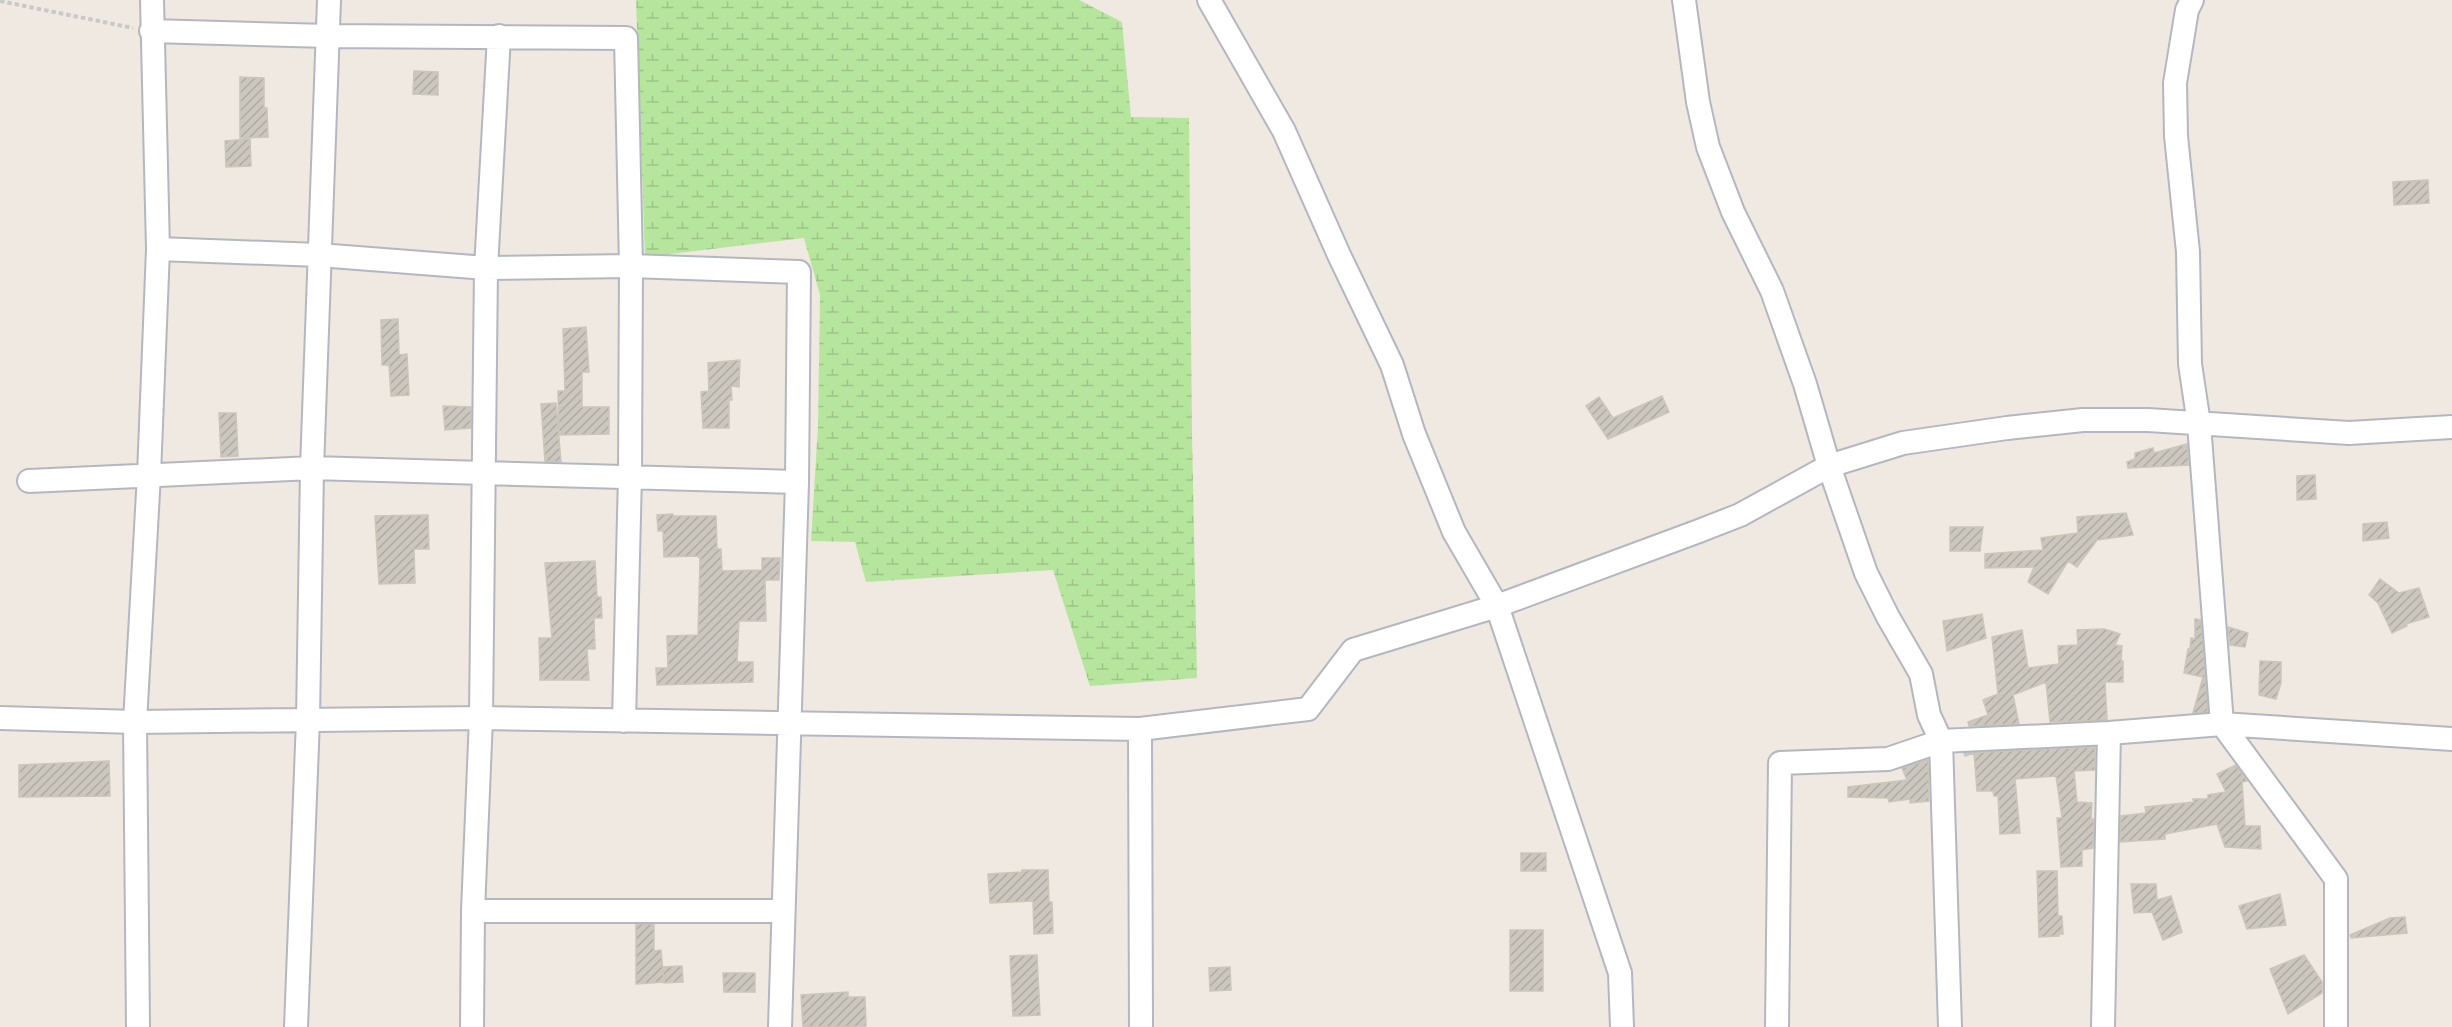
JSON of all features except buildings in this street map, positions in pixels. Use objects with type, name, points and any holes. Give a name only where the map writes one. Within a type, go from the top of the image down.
[{"type":"street","points":[[138,1027],[135,722],[149,476],[158,249],[152,0]]},
{"type":"street","points":[[296,1027],[308,720],[312,468],[319,255],[330,0]]},
{"type":"street","points":[[1209,0],[1284,130],[1339,255],[1392,365],[1414,434],[1454,532],[1497,606],[1620,973],[1622,1027]]},
{"type":"street","points":[[1684,0],[1698,102],[1708,147],[1733,212],[1772,291],[1805,384],[1829,466],[1866,573],[1888,617],[1922,674],[1929,715],[1941,741],[1950,1027]]},
{"type":"street","points":[[2192,0],[2187,10],[2175,83],[2176,118],[2188,252],[2190,364],[2199,424],[2222,724],[2336,879],[2336,1027]]},
{"type":"street","points":[[151,31],[328,36],[626,38],[631,266],[630,475],[624,721]]},
{"type":"street","points":[[472,1027],[473,912],[481,718],[486,268],[499,36]]},
{"type":"street","points":[[158,249],[319,255],[486,268],[631,266],[799,272],[797,482],[780,1027]]},
{"type":"street","points":[[0,718],[135,722],[481,718],[1140,729],[1308,709],[1353,650],[1497,606],[1740,515],[1829,466],[1903,443],[2083,420],[2148,420],[2349,433],[2452,427]]},
{"type":"street","points":[[29,481],[312,468],[484,474],[630,475],[797,482]]},
{"type":"street","points":[[1777,1027],[1780,763],[1888,759],[1941,741],[2109,733],[2222,724],[2452,739]]},
{"type":"street","points":[[1140,729],[1142,1027]]},
{"type":"street","points":[[2103,1027],[2109,733]]},
{"type":"street","points":[[473,912],[783,911]]},
{"type":"path","points":[[0,1],[151,31]]},
{"type":"green space","points":[[636,0],[1079,0],[1122,22],[1131,117],[1189,118],[1197,678],[1090,686],[1053,570],[866,582],[855,542],[811,541],[818,427],[820,295],[804,238],[645,257]]}]
